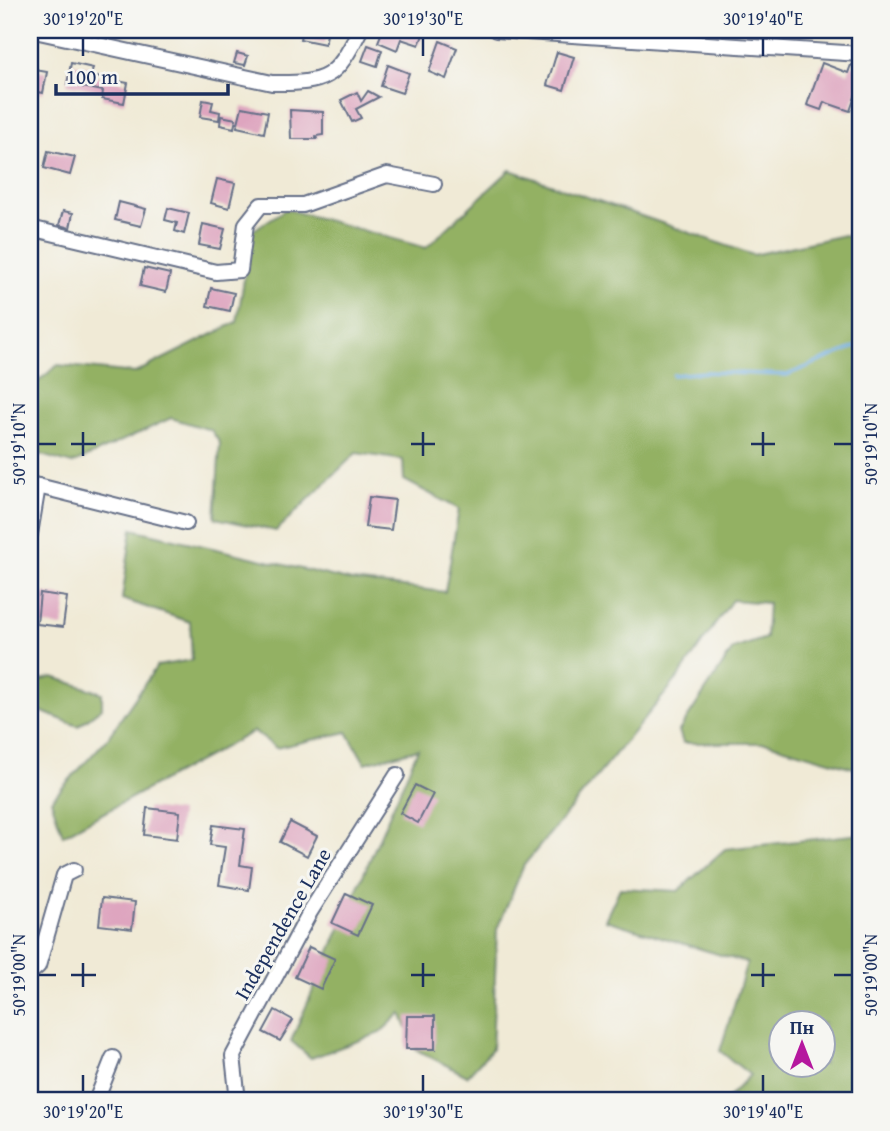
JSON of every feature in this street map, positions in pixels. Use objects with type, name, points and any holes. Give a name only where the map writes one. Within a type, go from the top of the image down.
[{"type":"street","points":[[30,30],[272,83],[304,84],[331,75],[347,57],[360,30]]},
{"type":"street","points":[[496,30],[860,54]]},
{"type":"street","points":[[30,228],[216,272],[240,270],[246,224],[261,205],[303,205],[387,175],[434,184]]},
{"type":"street","points":[[30,534],[34,485],[186,523]]},
{"type":"street","name":"Independence Lane","points":[[238,1101],[233,1056],[310,912],[397,775]]},
{"type":"street","points":[[30,973],[38,966],[64,874],[74,870]]},
{"type":"street","points":[[96,1101],[113,1058]]},
{"type":"green space","points":[[510,170],[753,255],[844,235],[860,239],[860,770],[768,743],[683,743],[679,731],[733,649],[766,638],[768,603],[732,600],[678,678],[524,865],[497,929],[492,1049],[467,1076],[415,1049],[401,1013],[380,1033],[311,1058],[291,1041],[418,749],[365,763],[347,732],[276,748],[254,731],[63,835],[51,800],[107,739],[157,666],[192,660],[190,622],[122,599],[132,529],[352,581],[445,592],[459,509],[404,480],[403,460],[356,453],[276,531],[215,518],[220,443],[211,430],[171,418],[72,464],[31,452],[30,388],[58,365],[135,373],[237,322],[252,231],[286,209],[426,248]]},
{"type":"green space","points":[[53,677],[102,693],[102,708],[78,726],[30,707],[30,683]]},
{"type":"green space","points":[[860,834],[860,1101],[728,1101],[750,1075],[720,1051],[747,963],[605,920],[620,888],[678,891],[725,849]]},
{"type":"building","points":[[302,30],[328,30],[325,44],[300,39]]},
{"type":"building","points":[[380,30],[425,30],[419,45],[401,39],[397,50],[378,42],[382,32]]},
{"type":"building","points":[[440,41],[457,48],[446,79],[429,72]]},
{"type":"building","points":[[368,45],[382,50],[377,66],[362,61]]},
{"type":"building","points":[[557,52],[574,57],[564,90],[547,85]]},
{"type":"building","points":[[237,53],[248,56],[245,65],[234,63]]},
{"type":"building","points":[[71,63],[93,68],[91,76],[128,83],[124,103],[102,99],[103,91],[67,84]]},
{"type":"building","points":[[822,63],[848,73],[851,65],[860,68],[860,82],[850,111],[824,102],[821,110],[807,105]]},
{"type":"building","points":[[388,65],[409,73],[402,93],[381,86]]},
{"type":"building","points":[[30,69],[47,72],[43,93],[30,90]]},
{"type":"building","points":[[368,91],[379,97],[356,109],[361,118],[352,122],[341,100],[357,92],[361,101]]},
{"type":"building","points":[[203,100],[213,102],[211,110],[220,112],[219,120],[200,117]]},
{"type":"building","points":[[242,107],[268,112],[264,133],[237,127]]},
{"type":"building","points":[[290,110],[323,112],[323,135],[316,136],[317,139],[291,139]]},
{"type":"building","points":[[221,116],[236,119],[234,128],[220,125]]},
{"type":"building","points":[[48,151],[75,157],[70,175],[44,168]]},
{"type":"building","points":[[217,179],[235,183],[229,208],[211,203]]},
{"type":"building","points":[[119,202],[146,209],[141,226],[115,220]]},
{"type":"building","points":[[168,208],[189,213],[184,234],[175,231],[177,223],[165,220]]},
{"type":"building","points":[[63,211],[73,213],[70,228],[59,225]]},
{"type":"building","points":[[203,224],[225,229],[220,249],[199,245]]},
{"type":"building","points":[[144,268],[170,274],[166,292],[140,286]]},
{"type":"building","points":[[211,288],[234,293],[230,311],[207,306]]},
{"type":"building","points":[[369,497],[395,500],[391,530],[365,527]]},
{"type":"building","points":[[40,593],[67,597],[63,627],[37,624]]},
{"type":"building","points":[[415,785],[433,794],[418,823],[400,813]]},
{"type":"building","points":[[147,808],[180,812],[177,839],[144,835]]},
{"type":"building","points":[[290,822],[317,836],[307,856],[280,842]]},
{"type":"building","points":[[213,825],[245,829],[240,865],[252,867],[249,890],[219,885],[225,847],[210,845]]},
{"type":"building","points":[[346,893],[372,905],[358,935],[332,923]]},
{"type":"building","points":[[102,898],[135,902],[132,929],[99,925]]},
{"type":"building","points":[[309,947],[335,959],[321,989],[295,977]]},
{"type":"building","points":[[275,1010],[293,1020],[280,1041],[263,1032]]},
{"type":"building","points":[[407,1016],[435,1016],[435,1049],[406,1049]]},
{"type":"waterway","points":[[673,375],[706,372],[787,375],[860,345]]}]
